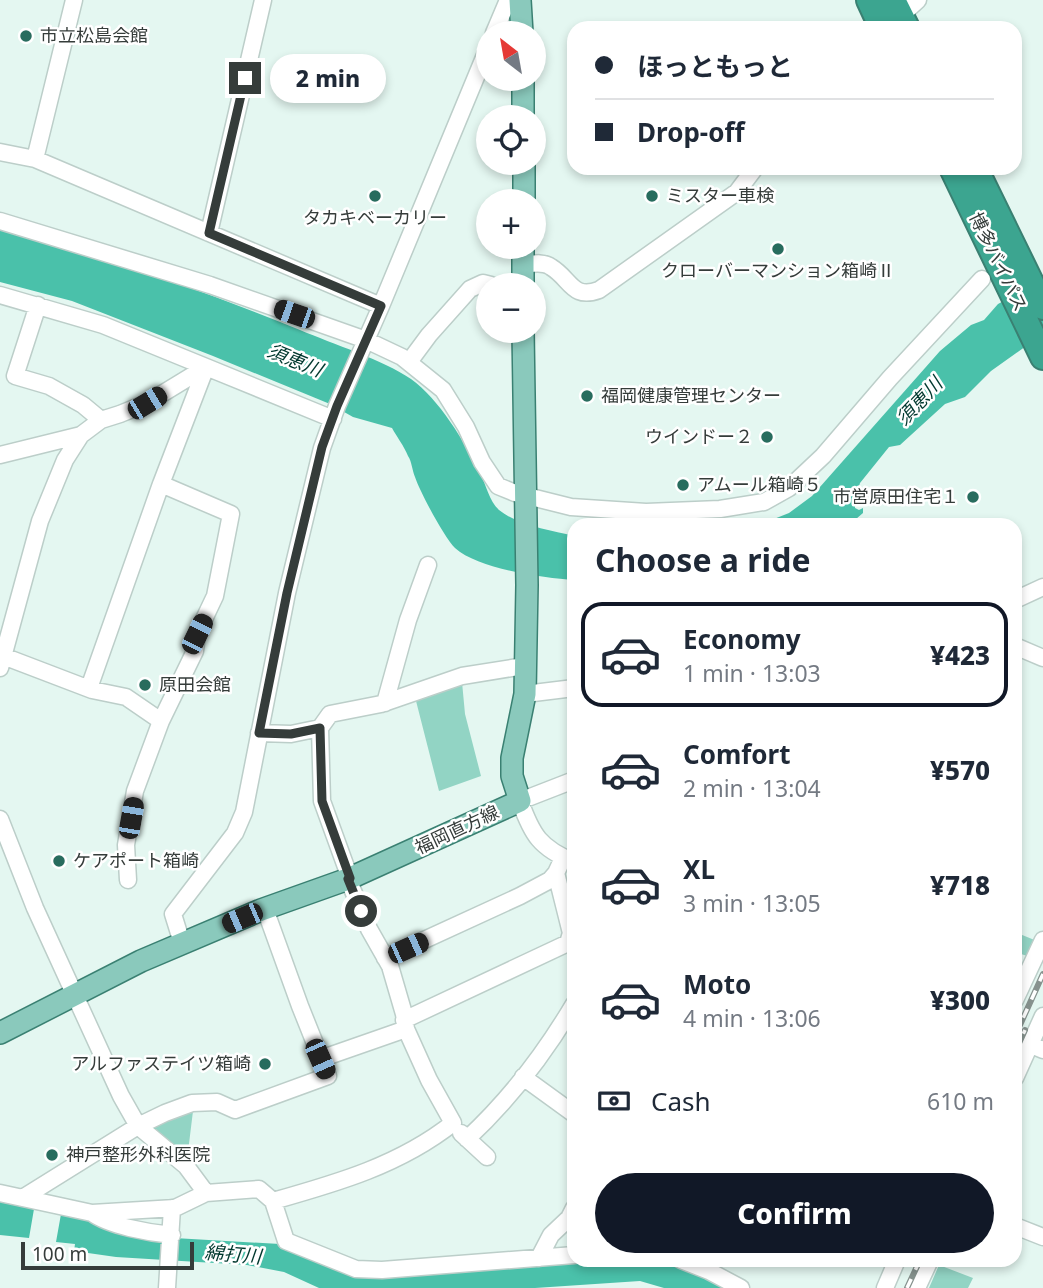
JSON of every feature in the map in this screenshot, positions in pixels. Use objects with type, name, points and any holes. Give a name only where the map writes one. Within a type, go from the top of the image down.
[{"type":"highway","points":[[869,0],[898,17]]},
{"type":"highway","name":"博多バイパス","points":[[954,175],[1042,354]]},
{"type":"highway","name":"博多バイパス","points":[[977,175],[1004,275],[1043,307]]},
{"type":"main road","points":[[520,0],[521,21]]},
{"type":"main road","name":"福岡直方線","points":[[0,1033],[141,961],[265,909],[349,879],[520,801],[512,776],[512,758],[525,694],[527,585],[523,343]]},
{"type":"street","points":[[35,159],[74,0]]},
{"type":"street","points":[[209,233],[264,0]]},
{"type":"street","points":[[500,21],[508,0]]},
{"type":"street","points":[[182,943],[173,914],[235,833],[244,812],[290,580],[322,447],[476,77]]},
{"type":"street","points":[[0,152],[35,159],[381,306]]},
{"type":"street","points":[[523,265],[544,263],[552,267],[578,292],[588,294],[599,290],[737,192],[750,175]]},
{"type":"street","points":[[0,221],[210,285],[409,362],[443,390],[498,486],[525,500],[571,507],[646,512],[720,509],[764,502],[789,488],[823,456],[890,378],[1004,275]]},
{"type":"street","points":[[409,362],[429,335],[470,289],[476,286]]},
{"type":"street","points":[[0,295],[103,326],[206,367],[335,413]]},
{"type":"street","points":[[38,305],[15,376],[50,386],[101,419]]},
{"type":"street","points":[[162,721],[126,697],[2,662],[40,521],[65,460],[81,435],[101,419],[147,403],[206,367]]},
{"type":"street","points":[[89,688],[160,484],[206,367]]},
{"type":"street","points":[[0,455],[81,435]]},
{"type":"street","points":[[128,880],[126,845],[135,791],[162,721],[195,651],[197,634],[215,596],[231,514],[160,484]]},
{"type":"street","points":[[385,703],[408,620],[428,565]]},
{"type":"street","points":[[1022,597],[1043,587]]},
{"type":"street","points":[[1022,649],[1043,658]]},
{"type":"street","points":[[487,1157],[453,1123],[429,1080],[405,1025],[396,984],[369,929],[322,801],[320,728],[330,714],[385,703],[462,676],[524,666]]},
{"type":"street","points":[[525,694],[567,689]]},
{"type":"street","points":[[259,733],[291,734],[320,728]]},
{"type":"street","points":[[567,783],[520,801],[530,828],[541,843],[564,864],[567,894]]},
{"type":"street","points":[[0,820],[34,908],[121,1096],[138,1126],[186,1166],[206,1193]]},
{"type":"street","points":[[385,958],[520,896],[550,880],[564,864]]},
{"type":"street","points":[[23,1197],[138,1126],[192,1103],[217,1101],[235,1110],[328,1076],[265,909]]},
{"type":"street","points":[[1022,985],[1043,940]]},
{"type":"street","points":[[320,1059],[405,1025],[567,944]]},
{"type":"street","points":[[1022,1068],[1037,1047],[1043,1016]]},
{"type":"street","points":[[467,1139],[567,1030]]},
{"type":"street","points":[[523,1077],[567,1109]]},
{"type":"street","points":[[273,1201],[389,1164],[432,1140],[453,1123]]},
{"type":"street","points":[[0,1193],[92,1213],[172,1209],[206,1193],[259,1189],[273,1201],[286,1241],[356,1269],[382,1270],[567,1256]]},
{"type":"street","points":[[168,1284],[172,1209]]},
{"type":"street","points":[[92,1213],[100,1220],[172,1234]]},
{"type":"street","points":[[539,1258],[551,1235],[567,1220]]},
{"type":"street","points":[[1022,1229],[1043,1237]]},
{"type":"street","points":[[699,1267],[741,1288]]},
{"type":"street","points":[[885,1288],[894,1267]]},
{"type":"street","points":[[917,1288],[927,1267]]},
{"type":"shaded area","points":[[462,682],[465,714],[481,776],[439,791],[415,697]]},
{"type":"shaded area","points":[[1022,935],[1037,941],[1030,957],[1022,954]]},
{"type":"shaded area","points":[[193,1111],[187,1160],[157,1135],[152,1127],[169,1117]]},
{"type":"shaded area","points":[[938,1267],[973,1278],[968,1288],[929,1288]]},
{"type":"water","name":"須恵川","points":[[0,225],[114,261],[226,301],[400,372],[431,398],[450,422],[467,448],[499,510],[525,524],[567,534],[567,579],[529,575],[495,567],[479,562],[455,548],[427,503],[409,458],[392,428],[353,417],[330,404],[72,301],[0,282]]},
{"type":"water","name":"須恵川","points":[[1043,280],[1043,334],[991,371],[965,397],[945,404],[900,445],[889,447],[860,483],[855,508],[863,508],[863,513],[857,518],[776,518],[789,513],[812,496],[940,351],[971,325],[984,320],[998,304]]},
{"type":"water","points":[[0,1199],[34,1209],[29,1238],[0,1235]]},
{"type":"water","name":"綿打川","points":[[61,1214],[157,1237],[280,1244],[352,1274],[567,1260],[567,1267],[684,1267],[727,1288],[664,1288],[640,1281],[535,1288],[319,1288],[284,1272],[247,1265],[116,1257],[74,1251],[75,1244],[56,1242]]},
{"type":"railway","points":[[1022,1020],[1043,974]]},
{"type":"railway","points":[[1022,1037],[1025,1030]]},
{"type":"railway","points":[[907,1288],[917,1267]]},
{"type":"place","name":"市立松島会館","points":[[26,36]]},
{"type":"place","name":"タカキベーカリー","points":[[375,196]]},
{"type":"place","name":"ミスター車検","points":[[652,196]]},
{"type":"place","name":"クローバーマンション箱崎Ⅱ","points":[[778,249]]},
{"type":"place","name":"福岡健康管理センター","points":[[587,396]]},
{"type":"place","name":"ウインドー２","points":[[767,437]]},
{"type":"place","name":"アムール箱崎５","points":[[683,485]]},
{"type":"place","name":"市営原田住宅１","points":[[973,497]]},
{"type":"place","name":"原田会館","points":[[145,685]]},
{"type":"place","name":"ケアポート箱崎","points":[[59,861]]},
{"type":"place","name":"アルファステイツ箱崎","points":[[265,1064]]},
{"type":"place","name":"神戸整形外科医院","points":[[52,1155]]},
{"type":"route","points":[[245,78],[209,233],[381,306],[322,447],[287,593],[259,733],[291,734],[320,728],[322,801],[361,911]]}]
